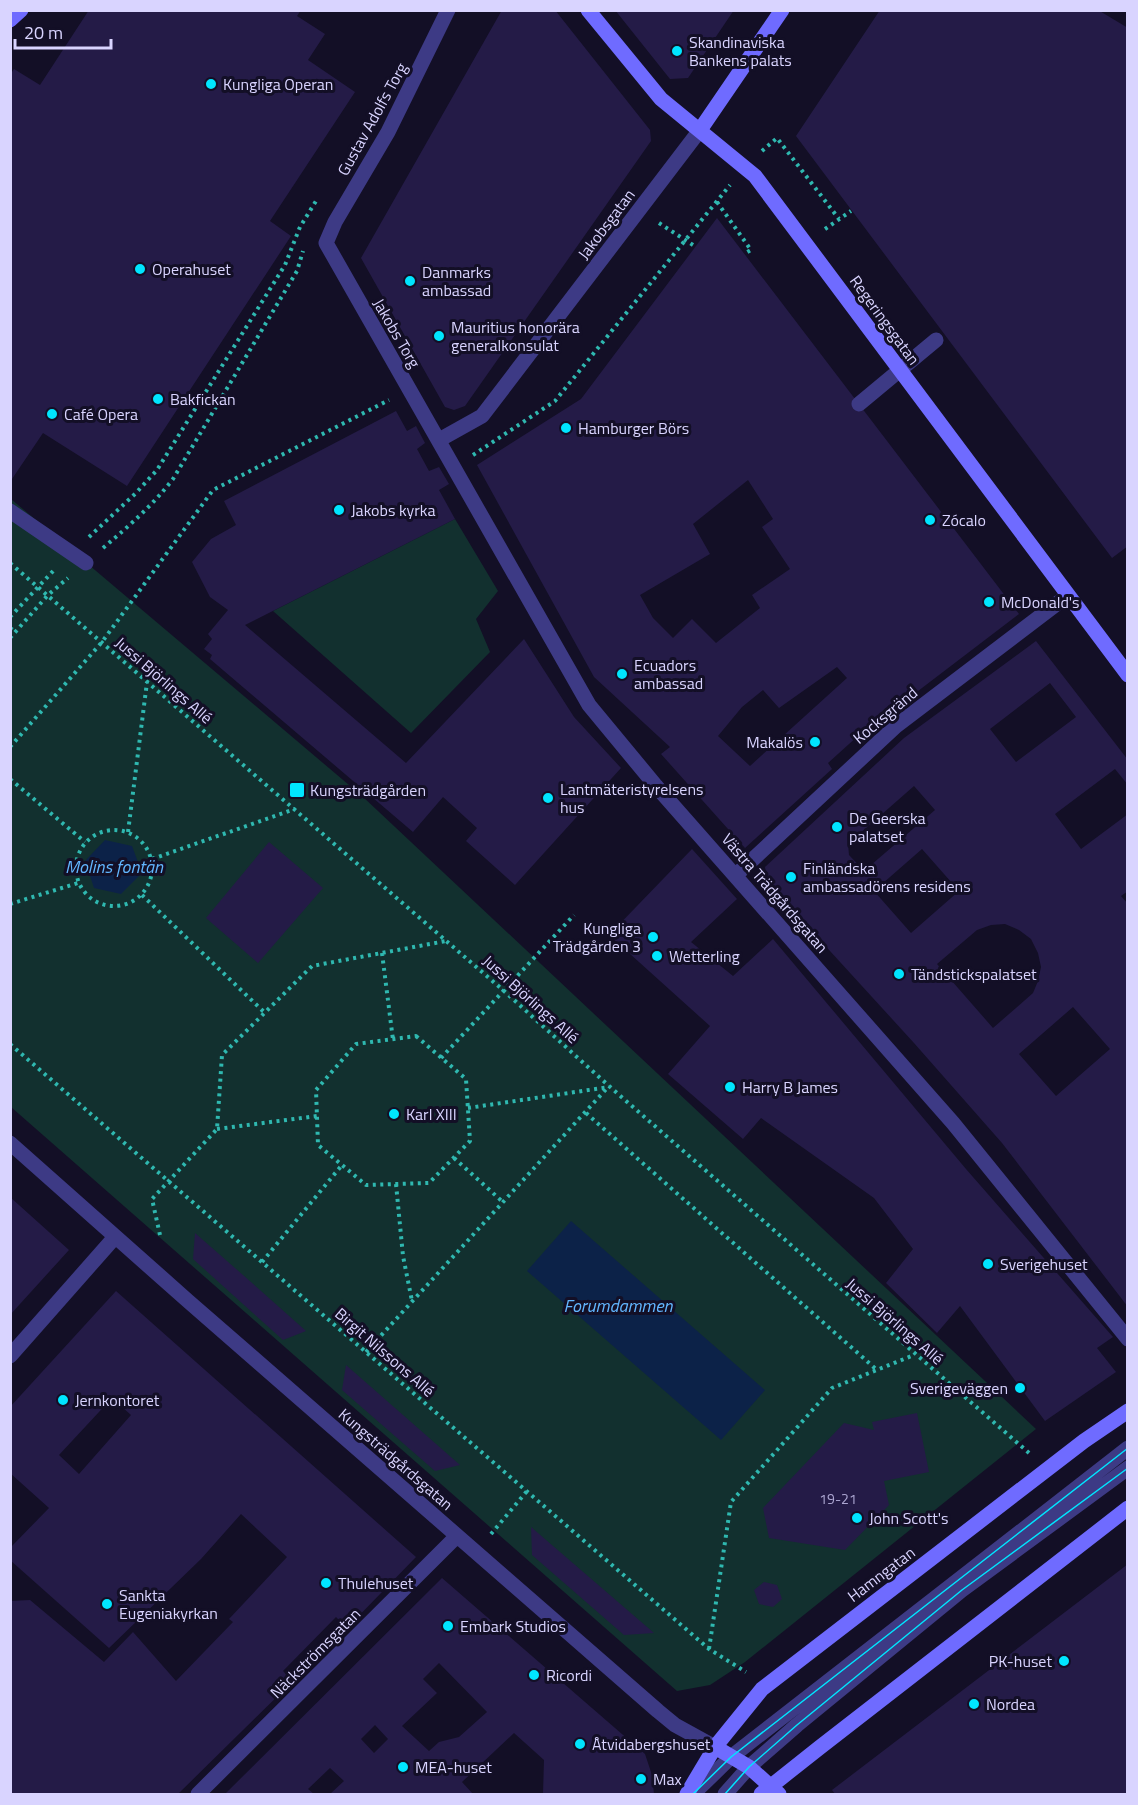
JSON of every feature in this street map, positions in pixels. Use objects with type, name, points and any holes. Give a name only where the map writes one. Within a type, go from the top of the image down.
[{"type":"street","points":[[10,20],[21,10]]},
{"type":"street","name":"Gustav Adolfs Torg","points":[[326,243],[335,222],[388,132],[448,10]]},
{"type":"street","name":"Regeringsgatan","points":[[588,10],[662,99],[755,176],[1128,675]]},
{"type":"street","name":"Jakobsgatan","points":[[439,440],[482,416],[700,130],[782,10]]},
{"type":"street","name":"Jakobs Torg","points":[[326,243],[439,440]]},
{"type":"street","points":[[859,404],[936,340]]},
{"type":"street","name":"Västra Trädgårdsgatan","points":[[439,440],[589,705],[656,786],[953,1123],[1128,1339]]},
{"type":"street","points":[[10,511],[86,563]]},
{"type":"street","name":"Kocksgränd","points":[[736,875],[896,726],[1067,596]]},
{"type":"street","name":"Kungsträdgårdsgatan","points":[[10,1143],[658,1712],[675,1725],[749,1767],[770,1792]]},
{"type":"street","points":[[10,1356],[115,1237]]},
{"type":"street","name":"Hamngatan","points":[[687,1794],[715,1747],[762,1689],[1084,1441],[1128,1411]]},
{"type":"street","points":[[693,1794],[731,1757],[1128,1448]]},
{"type":"street","points":[[725,1794],[749,1767],[797,1725],[962,1590],[1128,1468]]},
{"type":"street","points":[[770,1792],[1128,1508]]},
{"type":"street","name":"Näckströmsgatan","points":[[198,1794],[456,1537]]},
{"type":"street","points":[[736,1794],[749,1767]]},
{"type":"path","points":[[10,617],[38,586],[136,493],[157,470],[285,265],[300,227],[318,197]]},
{"type":"path","points":[[717,202],[752,250],[744,254]]},
{"type":"path","points":[[639,210],[696,247]]},
{"type":"path","points":[[805,242],[851,210]]},
{"type":"path","points":[[10,638],[48,595],[138,519],[172,479],[297,271],[304,244]]},
{"type":"path","name":"Jussi Björlings Allé","points":[[10,563],[296,809],[1032,1456]]},
{"type":"path","points":[[10,628],[15,633]]},
{"type":"path","points":[[128,832],[147,681]]},
{"type":"path","points":[[10,779],[85,842]]},
{"type":"path","points":[[152,859],[296,809]]},
{"type":"path","points":[[116,829],[128,832],[143,843],[152,859],[149,884],[142,895],[120,906],[107,906],[95,902],[85,894],[78,883],[76,862],[85,842],[94,834],[105,830],[116,829]]},
{"type":"path","points":[[10,904],[78,883]]},
{"type":"path","points":[[142,895],[265,1013]]},
{"type":"path","points":[[441,1058],[574,915]]},
{"type":"path","points":[[160,1234],[152,1200],[217,1129],[222,1055],[312,966],[447,941]]},
{"type":"path","points":[[382,953],[393,1040]]},
{"type":"path","points":[[416,1036],[441,1058],[466,1078],[470,1141],[429,1183],[366,1185],[318,1145],[316,1090],[356,1044],[416,1036]]},
{"type":"path","name":"Birgit Nilssons Allé","points":[[10,1044],[709,1649],[747,1672]]},
{"type":"path","points":[[468,1108],[609,1086]]},
{"type":"path","points":[[366,1352],[609,1086]]},
{"type":"path","points":[[586,1113],[877,1370]]},
{"type":"path","points":[[217,1129],[316,1116]]},
{"type":"path","points":[[454,1158],[504,1203]]},
{"type":"path","points":[[262,1262],[342,1165]]},
{"type":"path","points":[[396,1184],[403,1256],[412,1302]]},
{"type":"path","points":[[709,1649],[731,1502],[831,1388],[914,1354]]},
{"type":"path","points":[[491,1534],[527,1491]]},
{"type":"green space","name":"Kungsträdgården","points":[[11,499],[362,796],[1036,1429],[745,1662],[710,1685],[677,1691],[11,1107]]},
{"type":"green space","points":[[455,519],[498,591],[476,619],[490,652],[411,733],[273,611]]},
{"type":"water","name":"Molins fontän","points":[[105,840],[132,846],[142,873],[121,894],[94,888],[85,861]]},
{"type":"water","name":"Forumdammen","points":[[571,1221],[765,1390],[721,1440],[527,1271]]},
{"type":"building","name":"Operahuset","points":[[89,10],[301,10],[297,16],[325,34],[308,60],[355,92],[270,221],[291,236],[127,486],[43,433],[12,479],[10,478],[10,75],[14,69],[40,85]]},
{"type":"building","points":[[502,10],[555,10],[650,130],[651,141],[465,406],[454,410],[445,407],[361,258]]},
{"type":"building","name":"Skandinaviska Bankens palats","points":[[615,10],[734,10],[688,78],[670,79]]},
{"type":"building","points":[[880,10],[1098,10],[1128,28],[1128,546],[1112,558],[796,136]]},
{"type":"building","points":[[717,218],[1019,614],[901,704],[903,708],[865,741],[859,735],[828,763],[832,769],[745,848],[661,754],[670,747],[594,677],[477,465],[581,399]],"holes":[[[748,480],[773,519],[762,527],[790,569],[752,595],[760,608],[716,643],[692,619],[673,638],[653,618],[640,595],[710,554],[693,524]],[[837,667],[847,678],[750,766],[718,736],[742,707],[763,690],[779,708]]]},
{"type":"building","points":[[396,411],[407,431],[416,426],[425,443],[417,449],[429,471],[439,467],[449,484],[439,490],[455,519],[245,625],[406,763],[524,639],[574,717],[621,768],[515,885],[466,841],[477,828],[443,797],[413,832],[210,659],[212,655],[204,649],[212,639],[208,634],[228,610],[210,597],[192,562],[211,539],[236,525],[224,501]]},
{"type":"building","points":[[1036,641],[1128,760],[1128,785],[1115,769],[1055,814],[1081,849],[1128,814],[1128,891],[1121,896],[1128,904],[1128,1307],[1002,1143],[767,882],[765,867],[904,738]],"holes":[[[1050,683],[1076,717],[1016,762],[990,729]],[[914,786],[935,810],[864,871],[849,855],[848,844]],[[922,849],[959,891],[911,933],[874,891]],[[1005,924],[1019,930],[1031,939],[1038,953],[1041,967],[1033,993],[993,1028],[937,964],[977,930],[991,925]],[[1073,1007],[1110,1049],[1056,1096],[1019,1054]]]},
{"type":"building","points":[[269,842],[323,888],[258,963],[206,918]]},
{"type":"building","points":[[692,849],[737,899],[691,942],[733,976],[773,939],[966,1169],[1113,1337],[1097,1348],[1116,1372],[1045,1421],[960,1306],[937,1333],[886,1283],[913,1249],[874,1198],[761,1118],[743,1139],[668,1074],[710,1026],[609,935]]},
{"type":"building","points":[[10,1197],[69,1250],[10,1315]]},
{"type":"building","points":[[195,1233],[306,1331],[283,1340],[193,1259]]},
{"type":"building","points":[[116,1291],[416,1557],[347,1628],[336,1617],[283,1671],[293,1681],[178,1794],[10,1794],[10,1601],[30,1600],[104,1662],[133,1632],[176,1681],[233,1622],[229,1619],[287,1557],[241,1514],[201,1559],[109,1648],[10,1560],[10,1548],[49,1508],[10,1473],[10,1407]],"holes":[[[112,1398],[131,1415],[79,1474],[59,1455]]]},
{"type":"building","points":[[346,1365],[460,1465],[435,1471],[342,1390]]},
{"type":"building","points":[[917,1413],[929,1472],[884,1481],[889,1505],[845,1550],[769,1538],[763,1508],[844,1423],[874,1430],[872,1422]]},
{"type":"building","points":[[531,1527],[654,1633],[624,1635],[532,1555]]},
{"type":"building","name":"PK-huset","points":[[1128,1564],[1128,1794],[835,1794],[832,1790]]},
{"type":"building","points":[[442,1578],[645,1754],[652,1775],[654,1794],[543,1794],[544,1760],[514,1733],[462,1782],[473,1794],[330,1794],[344,1781],[330,1768],[308,1789],[314,1794],[225,1794]],"holes":[[[439,1663],[487,1712],[459,1737],[439,1742],[429,1751],[402,1726],[437,1693],[423,1679]],[[375,1725],[388,1739],[374,1753],[361,1739]]]},
{"type":"building","points":[[764,1582],[777,1585],[782,1599],[773,1607],[759,1604],[754,1590]]},
{"type":"tram line","points":[[693,1794],[731,1757],[1128,1448]]},
{"type":"tram line","points":[[725,1794],[749,1767],[797,1725],[962,1590],[1128,1468]]},
{"type":"place","name":"Skandinaviska Bankens palats","points":[[677,51]]},
{"type":"place","name":"Kungliga Operan","points":[[211,84]]},
{"type":"place","name":"Operahuset","points":[[140,269]]},
{"type":"place","name":"Danmarks ambassad","points":[[410,281]]},
{"type":"place","name":"Mauritius honorära generalkonsulat","points":[[439,336]]},
{"type":"place","name":"Bakfickan","points":[[158,399]]},
{"type":"place","name":"Café Opera","points":[[52,414]]},
{"type":"place","name":"Hamburger Börs","points":[[566,428]]},
{"type":"place","name":"Jakobs kyrka","points":[[339,510]]},
{"type":"place","name":"Zócalo","points":[[930,520]]},
{"type":"place","name":"McDonald's","points":[[989,602]]},
{"type":"place","name":"Ecuadors ambassad","points":[[622,674]]},
{"type":"place","name":"Makalös","points":[[815,742]]},
{"type":"place","name":"Kungsträdgården","points":[[297,790]]},
{"type":"place","name":"Lantmäteristyrelsens hus","points":[[548,798]]},
{"type":"place","name":"De Geerska palatset","points":[[837,827]]},
{"type":"place","name":"Finländska ambassadörens residens","points":[[791,877]]},
{"type":"place","name":"Kungliga Trädgården 3","points":[[653,937]]},
{"type":"place","name":"Wetterling","points":[[657,956]]},
{"type":"place","name":"Tändstickspalatset","points":[[899,974]]},
{"type":"place","name":"Harry B James","points":[[730,1087]]},
{"type":"place","name":"Karl XIII","points":[[394,1114]]},
{"type":"place","name":"Sverigehuset","points":[[988,1264]]},
{"type":"place","name":"Sverigeväggen","points":[[1020,1388]]},
{"type":"place","name":"Jernkontoret","points":[[63,1400]]},
{"type":"place","name":"John Scott's","points":[[857,1518]]},
{"type":"place","name":"Thulehuset","points":[[326,1583]]},
{"type":"place","name":"Sankta Eugeniakyrkan","points":[[107,1604]]},
{"type":"place","name":"Embark Studios","points":[[448,1626]]},
{"type":"place","name":"PK-huset","points":[[1064,1661]]},
{"type":"place","name":"Ricordi","points":[[534,1675]]},
{"type":"place","name":"Nordea","points":[[974,1704]]},
{"type":"place","name":"Åtvidabergshuset","points":[[580,1744]]},
{"type":"place","name":"MEA-huset","points":[[403,1767]]},
{"type":"place","name":"Max","points":[[641,1779]]}]
